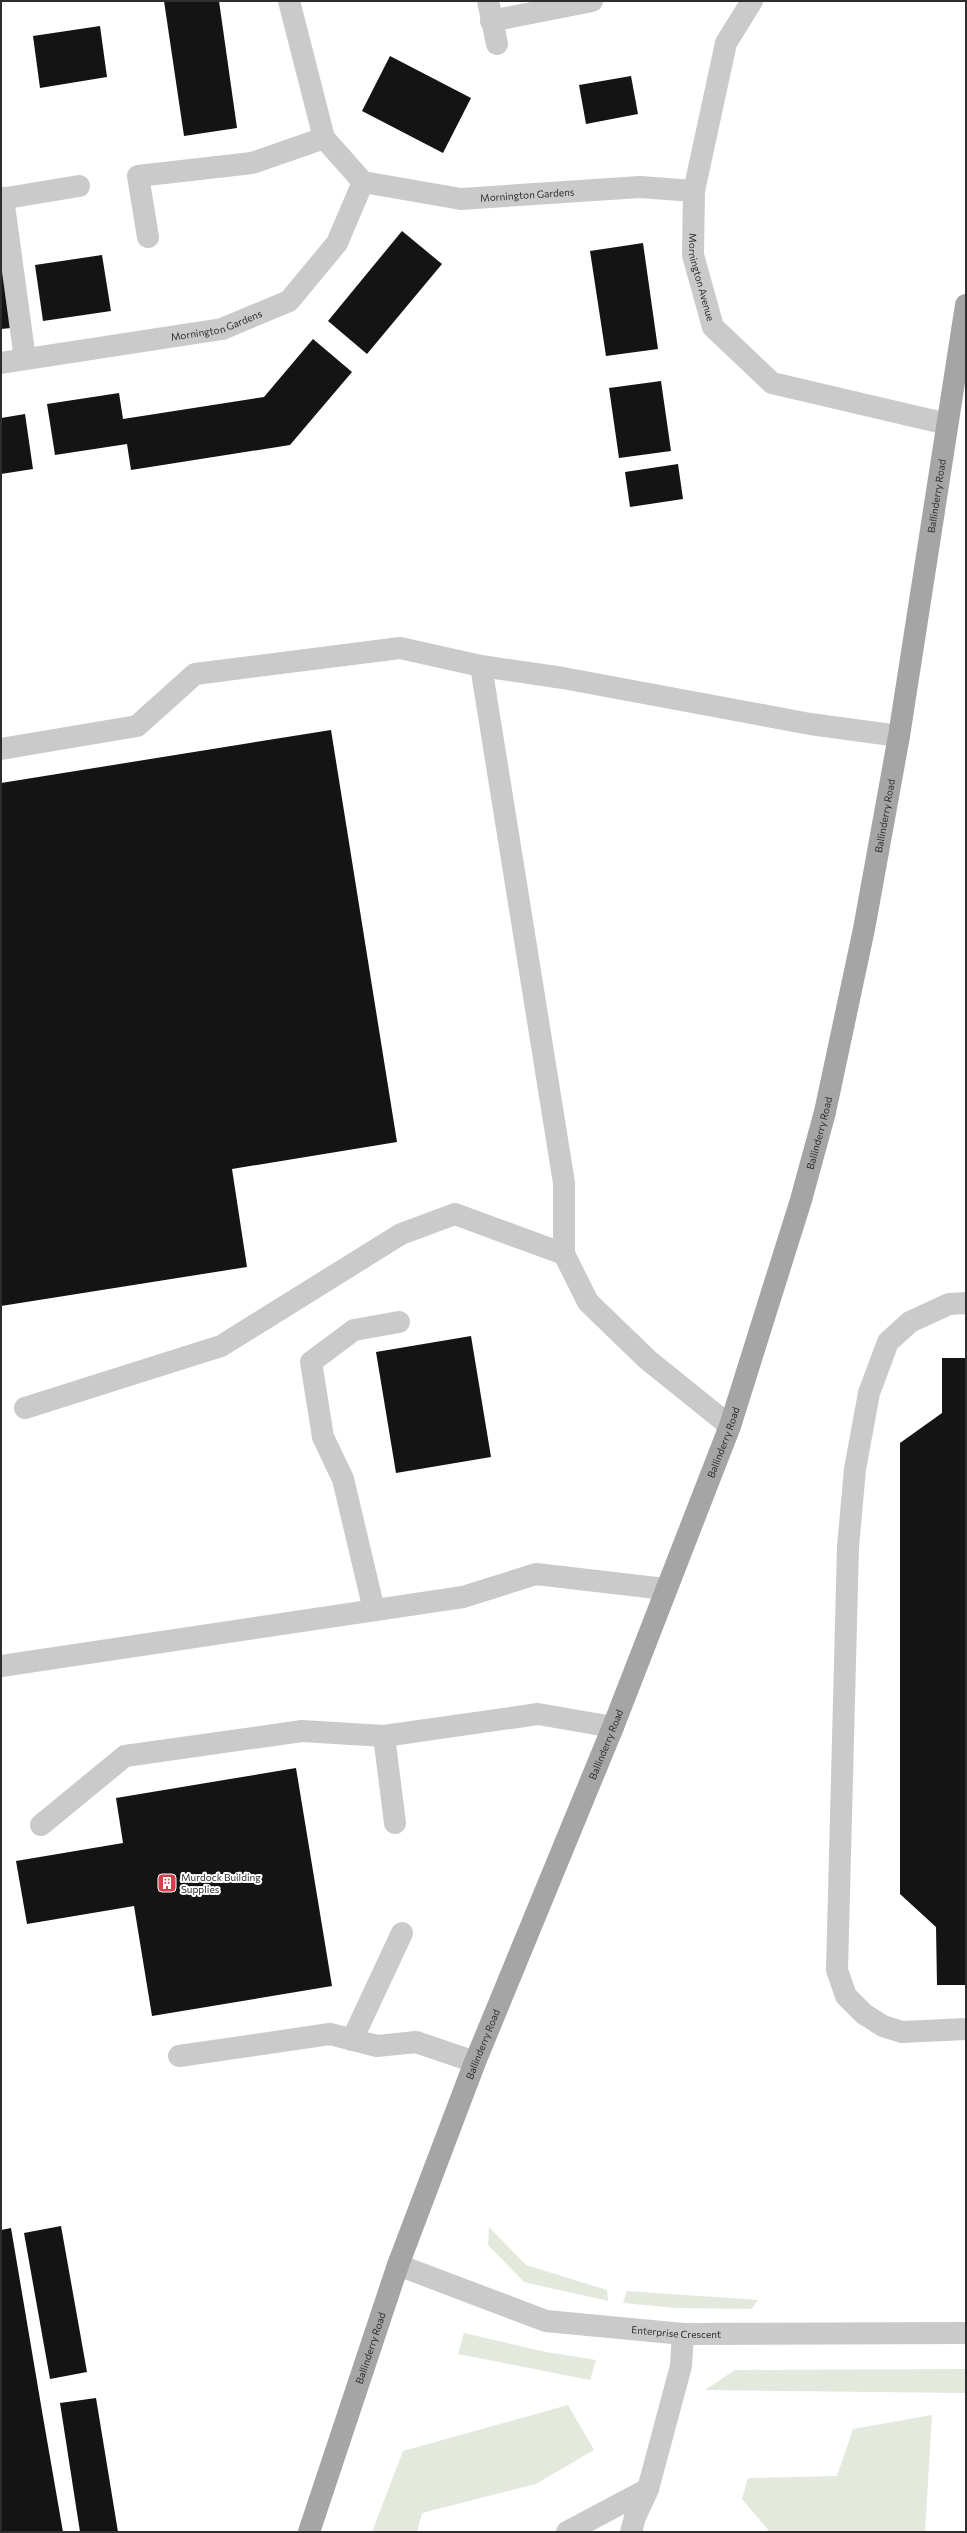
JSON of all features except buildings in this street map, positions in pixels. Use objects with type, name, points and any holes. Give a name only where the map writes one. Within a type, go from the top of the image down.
[{"type":"main road","name":"Ballinderry Road","points":[[309,2532],[398,2265],[476,2062],[613,1727],[665,1589],[730,1426],[801,1200],[825,1112],[864,929],[899,736],[966,305]]},
{"type":"street","points":[[290,1],[324,138],[363,182]]},
{"type":"street","points":[[497,44],[490,11],[592,1]]},
{"type":"street","name":"Mornington Avenue","points":[[752,1],[726,43],[694,191],[693,255],[713,327],[772,383],[947,424]]},
{"type":"street","points":[[148,236],[138,176],[252,163],[324,138]]},
{"type":"street","name":"Mornington Gardens","points":[[1,363],[222,329],[289,301],[337,243],[363,182],[462,199],[640,187],[694,191]]},
{"type":"street","points":[[25,359],[2,198],[79,186]]},
{"type":"street","points":[[1,749],[137,726],[195,674],[400,648],[481,666],[563,678],[810,724],[899,736]]},
{"type":"street","points":[[481,666],[564,1183],[564,1254],[588,1302],[648,1360],[730,1426]]},
{"type":"street","points":[[25,1408],[221,1346],[401,1234],[455,1214],[564,1254]]},
{"type":"street","points":[[966,1303],[949,1304],[942,1307],[910,1322],[893,1337],[888,1342],[869,1393],[855,1469],[848,1547],[837,1970],[846,1996],[864,2014],[883,2026],[902,2032],[966,2029]]},
{"type":"street","points":[[374,1610],[343,1479],[323,1437],[311,1362],[354,1330],[399,1322]]},
{"type":"street","points":[[1,1666],[463,1598],[536,1574],[665,1589]]},
{"type":"street","points":[[41,1825],[125,1756],[302,1732],[384,1736],[538,1714],[613,1727]]},
{"type":"street","points":[[384,1736],[394,1823]]},
{"type":"street","points":[[352,2040],[402,1933]]},
{"type":"street","points":[[179,2056],[330,2034],[377,2046],[416,2042],[476,2062]]},
{"type":"street","name":"Enterprise Crescent","points":[[398,2265],[546,2321],[683,2334],[966,2333]]},
{"type":"street","points":[[631,2532],[635,2517],[648,2489],[681,2366],[683,2334]]},
{"type":"street","points":[[567,2532],[648,2489]]},
{"type":"shaded area","points":[[489,2227],[526,2265],[607,2290],[608,2301],[524,2282],[488,2245]]},
{"type":"shaded area","points":[[627,2291],[758,2300],[752,2309],[677,2308],[623,2303]]},
{"type":"shaded area","points":[[464,2333],[546,2352],[596,2360],[590,2380],[458,2354]]},
{"type":"shaded area","points":[[966,2369],[966,2393],[705,2390],[735,2370]]},
{"type":"shaded area","points":[[568,2405],[594,2450],[536,2484],[422,2513],[417,2532],[372,2532],[403,2451]]},
{"type":"shaded area","points":[[932,2415],[925,2532],[770,2532],[742,2499],[748,2478],[837,2476],[853,2429]]},
{"type":"place","name":"Murdock Building Supplies","points":[[167,1883]]}]
